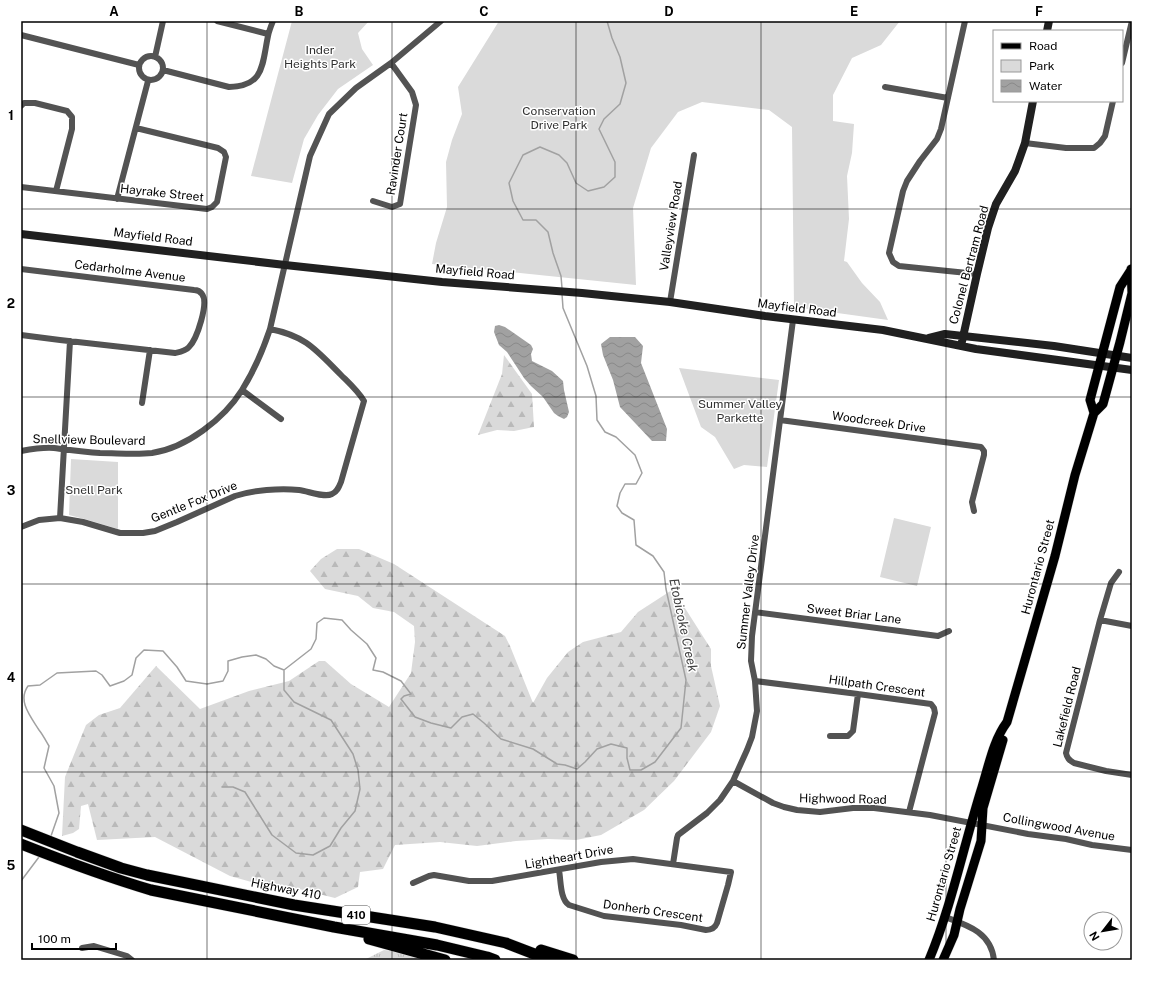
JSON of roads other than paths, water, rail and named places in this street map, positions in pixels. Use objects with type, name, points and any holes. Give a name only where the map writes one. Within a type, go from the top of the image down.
[{"type":"highway","name":"Highway 410","points":[[21,830],[121,868],[159,878],[294,905],[435,928],[506,943],[550,960]]},
{"type":"highway","name":"410","points":[[21,844],[74,865],[151,890],[334,927],[437,945],[495,960]]},
{"type":"highway","points":[[334,927],[353,935],[445,960]]},
{"type":"highway","points":[[506,943],[521,944],[573,960]]},
{"type":"main road","name":"Colonel Bertram Road","points":[[961,346],[988,228],[996,204],[1015,171],[1025,143],[1033,102]]},
{"type":"main road","name":"Mayfield Road","points":[[21,234],[442,282],[582,293],[670,302],[793,320],[883,330],[976,349],[1132,370]]},
{"type":"main road","name":"Hurontario Street","points":[[1094,413],[1090,400],[1120,287],[1132,268]]},
{"type":"main road","name":"Hurontario Street","points":[[929,960],[945,917],[971,823],[997,738],[1008,722],[1075,475],[1094,413],[1104,404],[1132,293],[1132,268]]},
{"type":"main road","name":"Mayfield Road","points":[[926,339],[945,334],[1054,346],[1132,358]]},
{"type":"main road","name":"Hurontario Street","points":[[943,960],[954,935],[960,909],[981,841],[983,808],[1003,740],[1004,727]]},
{"type":"street","points":[[155,57],[163,21]]},
{"type":"street","points":[[218,21],[268,34]]},
{"type":"street","points":[[163,70],[229,87],[240,87],[253,81],[260,73],[268,34],[273,21]]},
{"type":"street","name":"Snellview Boulevard","points":[[21,451],[53,448],[98,453],[152,453],[178,446],[201,432],[224,413],[242,390],[262,353],[270,329],[310,156],[329,114],[356,88],[391,63],[441,21]]},
{"type":"street","points":[[965,21],[940,129],[937,138],[907,181],[903,191],[889,253],[893,262],[900,266],[977,274]]},
{"type":"street","points":[[1123,58],[1132,21]]},
{"type":"street","points":[[21,35],[139,65]]},
{"type":"street","points":[[150,56],[155,57],[161,62],[163,70],[160,77],[152,81],[148,81],[139,73],[139,65],[143,59],[150,56]]},
{"type":"street","name":"Ravinder Court","points":[[373,201],[392,207],[400,204],[416,105],[412,92],[391,63]]},
{"type":"street","points":[[117,199],[148,81]]},
{"type":"street","points":[[885,87],[948,98]]},
{"type":"street","points":[[1025,143],[1066,148],[1094,148],[1105,136],[1113,102]]},
{"type":"street","points":[[21,106],[24,103],[36,103],[67,111],[72,117],[72,129],[56,191]]},
{"type":"street","name":"Hayrake Street","points":[[21,187],[207,209],[212,208],[217,202],[226,157],[224,152],[218,148],[136,128]]},
{"type":"street","name":"Valleyview Road","points":[[670,302],[694,155]]},
{"type":"street","name":"Cedarholme Avenue","points":[[21,269],[194,290],[199,291],[203,295],[205,303],[201,322],[190,347],[183,352],[175,353],[21,335]]},
{"type":"street","name":"Summer Valley Drive","points":[[673,864],[678,835],[714,807],[734,781],[747,750],[755,724],[757,711],[751,648],[793,320]]},
{"type":"street","name":"Gentle Fox Drive","points":[[60,518],[83,522],[120,533],[143,533],[169,526],[235,496],[245,493],[284,490],[299,490],[328,495],[335,493],[341,482],[364,401],[356,390],[315,348],[296,336],[270,329]]},
{"type":"street","points":[[21,527],[39,520],[60,518],[70,341]]},
{"type":"street","points":[[142,403],[150,350]]},
{"type":"street","points":[[242,390],[281,419]]},
{"type":"street","name":"Woodcreek Drive","points":[[780,420],[981,446],[984,451],[984,455],[972,502],[974,511]]},
{"type":"street","points":[[1119,572],[1111,583],[1100,620],[1132,626]]},
{"type":"street","name":"Sweet Briar Lane","points":[[755,612],[938,636],[949,631]]},
{"type":"street","name":"Lakefield Road","points":[[1100,620],[1067,747],[1067,757],[1074,763],[1106,771],[1132,775]]},
{"type":"street","name":"Hillpath Crescent","points":[[755,681],[931,704],[935,713],[909,812]]},
{"type":"street","points":[[830,736],[845,737],[853,731],[858,694]]},
{"type":"street","name":"Highwood Road","points":[[734,781],[773,803],[796,810],[820,812],[862,808],[909,812],[982,825]]},
{"type":"street","name":"Collingwood Avenue","points":[[982,825],[1066,839],[1092,845],[1132,850]]},
{"type":"street","name":"Lightheart Drive","points":[[413,883],[434,875],[481,882],[499,880],[620,860],[642,860],[731,872]]},
{"type":"street","name":"Donherb Crescent","points":[[559,870],[563,898],[565,903],[569,906],[604,916],[706,930],[714,928],[717,923],[731,872]]},
{"type":"street","points":[[945,917],[968,925],[982,935],[989,944],[994,960]]},
{"type":"street","points":[[82,948],[94,946],[127,956],[132,960]]},
{"type":"water","points":[[499,325],[505,327],[531,345],[533,349],[531,354],[532,361],[552,371],[563,381],[569,412],[567,417],[564,419],[554,413],[543,397],[524,378],[507,352],[499,345],[494,332],[495,326]]},
{"type":"water","points":[[610,337],[635,337],[643,346],[641,363],[667,429],[666,441],[652,441],[620,407],[613,380],[603,355],[601,344]]},
{"type":"waterway","name":"Etobicoke Creek","points":[[562,288],[561,276],[548,232],[536,220],[523,220],[513,201],[509,183],[523,155],[540,147],[559,155],[567,163],[576,183],[588,191],[604,187],[615,177],[615,162],[599,129],[604,119],[620,104],[626,83],[620,57],[607,21]]},
{"type":"waterway","name":"Etobicoke Creek","points":[[51,836],[59,813],[54,786],[44,768],[49,746],[26,709],[24,697],[28,686],[40,685],[57,673],[96,671],[102,675],[110,686],[124,681],[132,675],[136,658],[144,650],[163,651],[177,667],[186,681],[207,684],[223,681],[228,671],[228,661],[256,655],[284,670],[311,649],[316,639],[317,623],[324,618],[342,620],[367,644],[376,658],[373,670],[383,672],[401,681],[411,694],[404,696],[401,699],[415,717],[451,728],[462,717],[473,714],[501,739],[533,749],[557,764],[577,769],[597,749],[611,744],[627,748],[627,758],[630,770],[641,770],[655,762],[681,728],[686,680],[666,589],[664,572],[653,556],[636,545],[634,520],[622,513],[617,506],[620,493],[625,484],[636,484],[642,473],[635,455],[616,437],[605,432],[597,420],[596,396],[587,366],[563,308],[562,294]]},
{"type":"waterway","points":[[222,787],[233,787],[245,792],[272,835],[296,853],[313,855],[330,846],[341,828],[355,811],[360,789],[358,770],[353,754],[331,720],[294,702],[284,690],[284,670]]},
{"type":"waterway","name":"Etobicoke Creek","points":[[21,881],[39,857]]},
{"type":"park label","name":"Inder Heights Park","points":[[320,57]]},
{"type":"park label","name":"Conservation Drive Park","points":[[559,118]]},
{"type":"park label","name":"Summer Valley Parkette","points":[[740,411]]},
{"type":"park label","name":"Snell Park","points":[[94,490]]}]
